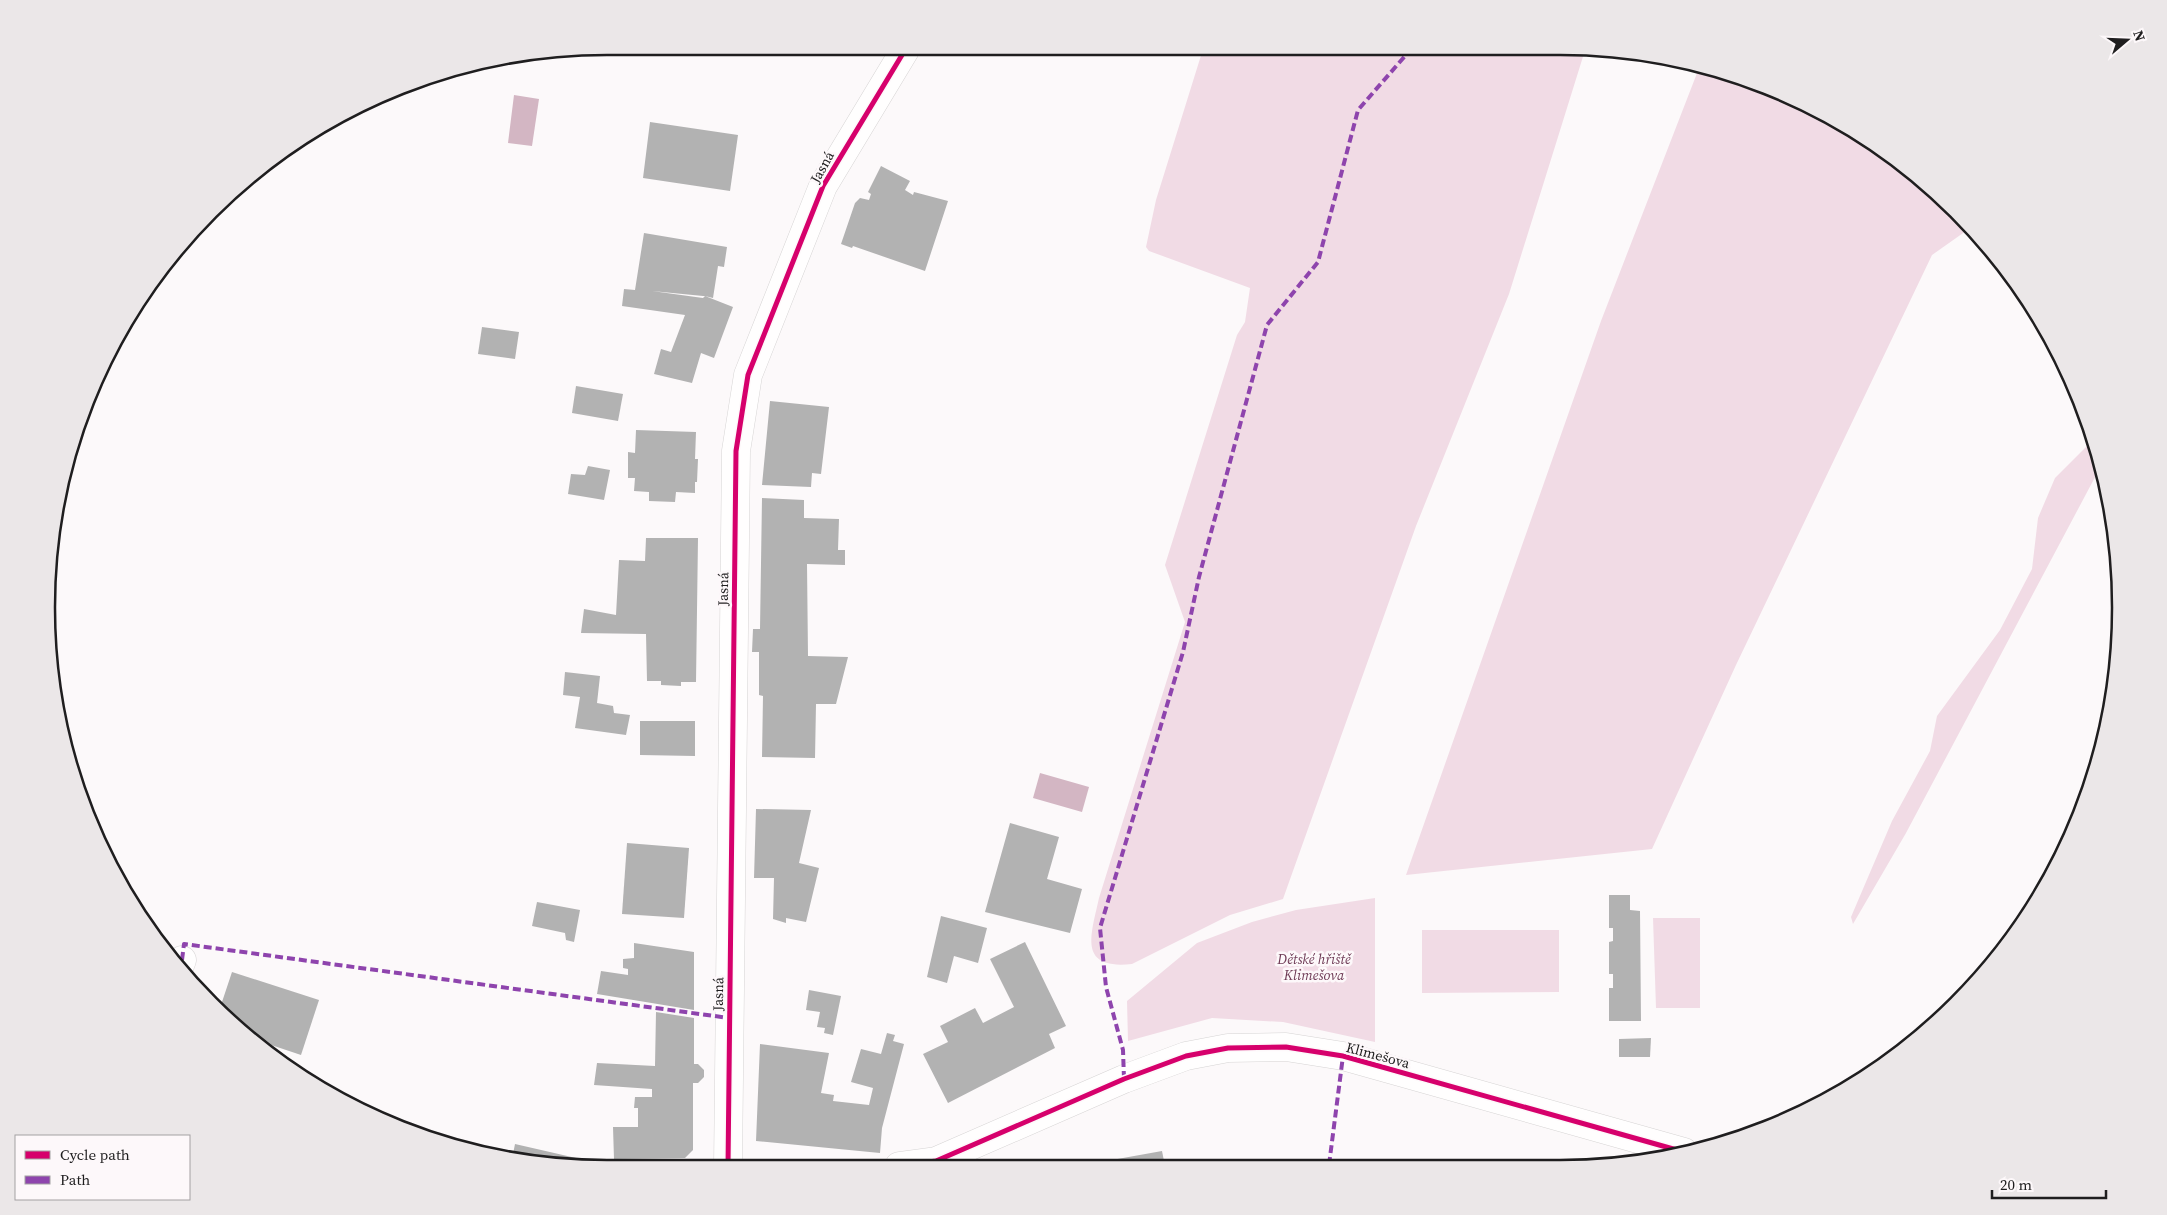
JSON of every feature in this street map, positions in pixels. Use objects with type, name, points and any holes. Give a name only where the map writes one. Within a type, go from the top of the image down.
[{"type":"street","name":"Jasná","points":[[728,1160],[736,451],[748,375],[823,186],[902,55]]},
{"type":"street","name":"Klimešova","points":[[945,1160],[1124,1079],[1186,1056],[1228,1048],[1286,1047],[1343,1056],[1671,1148]]},
{"type":"green space","points":[[1201,55],[1583,56],[1509,294],[1416,526],[1283,899],[1230,915],[1132,964],[1114,964],[1103,961],[1095,956],[1091,937],[1093,925],[1099,898],[1185,622],[1165,565],[1237,335],[1245,322],[1250,288],[1149,251],[1146,247],[1156,200]]},
{"type":"green space","points":[[1697,73],[1737,84],[1771,97],[1836,129],[1896,169],[1924,192],[1964,232],[1932,255],[1736,665],[1652,849],[1406,875],[1601,321]]},
{"type":"green space","points":[[2087,446],[2096,476],[1906,833],[1853,924],[1851,917],[1892,821],[1930,751],[1937,716],[2000,630],[2032,569],[2038,518],[2055,478]]},
{"type":"green space","name":"Dětské hřiště Klimešova","points":[[1375,898],[1375,1042],[1283,1022],[1212,1018],[1128,1041],[1127,1001],[1197,943],[1252,922],[1296,910]]},
{"type":"green space","points":[[1653,918],[1700,918],[1700,1008],[1656,1008]]},
{"type":"green space","points":[[1422,930],[1559,930],[1559,992],[1422,993]]},
{"type":"shaded area","points":[[514,95],[539,99],[532,146],[508,143]]},
{"type":"shaded area","points":[[1040,773],[1089,787],[1082,812],[1033,798]]},
{"type":"building","points":[[650,122],[738,135],[730,191],[643,178]]},
{"type":"building","points":[[881,166],[910,181],[905,190],[913,195],[914,192],[948,201],[925,271],[853,246],[852,248],[841,244],[855,203],[860,198],[869,200],[871,194],[868,192]]},
{"type":"building","points":[[644,233],[727,247],[724,267],[718,266],[713,298],[705,296],[733,307],[714,358],[701,353],[692,383],[654,374],[661,349],[671,352],[685,315],[622,306],[624,289],[635,290]],"holes":[[[652,291],[705,296],[703,298]]]},
{"type":"building","points":[[482,327],[519,332],[515,359],[478,354]]},
{"type":"building","points":[[576,386],[623,394],[618,421],[572,413]]},
{"type":"building","points":[[770,401],[829,407],[821,474],[812,473],[811,487],[762,485]]},
{"type":"building","points":[[636,430],[696,432],[695,459],[698,459],[695,493],[676,492],[675,502],[649,501],[649,492],[634,491],[635,478],[628,478],[628,452],[635,453]]},
{"type":"building","points":[[588,466],[610,470],[604,500],[568,494],[571,474],[585,475]]},
{"type":"building","points":[[762,498],[804,500],[804,518],[839,519],[838,550],[845,550],[845,565],[807,564],[808,656],[848,657],[836,704],[816,704],[815,758],[762,757],[763,696],[759,695],[759,652],[752,652],[753,629],[760,629]]},
{"type":"building","points":[[646,538],[698,538],[696,682],[681,682],[681,686],[661,685],[661,681],[647,681],[646,634],[581,633],[584,609],[616,615],[619,560],[645,561]]},
{"type":"building","points":[[565,672],[600,676],[597,703],[613,706],[614,713],[630,715],[626,735],[575,728],[580,697],[563,695]]},
{"type":"building","points":[[640,721],[695,721],[695,756],[640,755]]},
{"type":"building","points":[[756,809],[811,810],[799,863],[819,868],[806,922],[786,918],[786,923],[773,919],[774,878],[754,878]]},
{"type":"building","points":[[1010,823],[1059,837],[1047,879],[1082,889],[1070,933],[985,912]]},
{"type":"building","points":[[627,843],[689,848],[684,918],[622,914]]},
{"type":"building","points":[[1609,895],[1630,895],[1630,910],[1640,911],[1641,1021],[1609,1021],[1609,988],[1613,988],[1613,974],[1609,974],[1609,942],[1613,941],[1613,928],[1609,928]]},
{"type":"building","points":[[537,902],[580,910],[574,942],[566,940],[565,933],[532,926]]},
{"type":"building","points":[[941,916],[987,928],[978,963],[954,956],[947,983],[927,977]]},
{"type":"building","points":[[1025,942],[1066,1026],[1049,1034],[1055,1048],[948,1103],[923,1054],[948,1042],[940,1026],[975,1008],[983,1023],[1014,1007],[990,959]]},
{"type":"building","points":[[634,943],[694,952],[694,1010],[597,994],[601,971],[628,975],[628,969],[623,968],[623,959],[634,958]]},
{"type":"building","points":[[232,972],[319,1000],[301,1055],[269,1044],[222,1003]]},
{"type":"building","points":[[809,990],[841,996],[833,1035],[824,1033],[825,1028],[817,1027],[820,1012],[806,1010]]},
{"type":"building","points":[[656,1012],[694,1018],[694,1064],[698,1064],[704,1070],[704,1077],[698,1083],[693,1083],[693,1150],[685,1158],[614,1159],[613,1127],[638,1127],[638,1108],[634,1108],[635,1097],[652,1097],[652,1089],[594,1085],[597,1063],[655,1066]]},
{"type":"building","points":[[887,1033],[895,1035],[893,1041],[904,1044],[882,1128],[880,1153],[756,1141],[760,1044],[829,1053],[821,1093],[834,1095],[833,1101],[869,1105],[873,1088],[851,1082],[861,1049],[881,1054]]},
{"type":"building","points":[[1651,1038],[1650,1057],[1619,1057],[1619,1039]]},
{"type":"building","points":[[515,1144],[577,1159],[535,1155],[514,1151]]},
{"type":"building","points":[[1162,1151],[1164,1160],[1112,1160]]},
{"type":"marked path","points":[[1124,1079],[1123,1050],[1106,987],[1100,928],[1183,652],[1199,577],[1267,325],[1318,262],[1358,110],[1406,55]]},
{"type":"marked path","points":[[182,960],[184,944],[729,1018]]},
{"type":"marked path","points":[[1330,1160],[1343,1056]]},
{"type":"cycle path","points":[[728,1160],[736,451],[748,375],[823,186],[902,55]]},
{"type":"cycle path","points":[[938,1160],[1124,1079],[1186,1056],[1228,1048],[1286,1047],[1343,1056],[1671,1148]]}]
